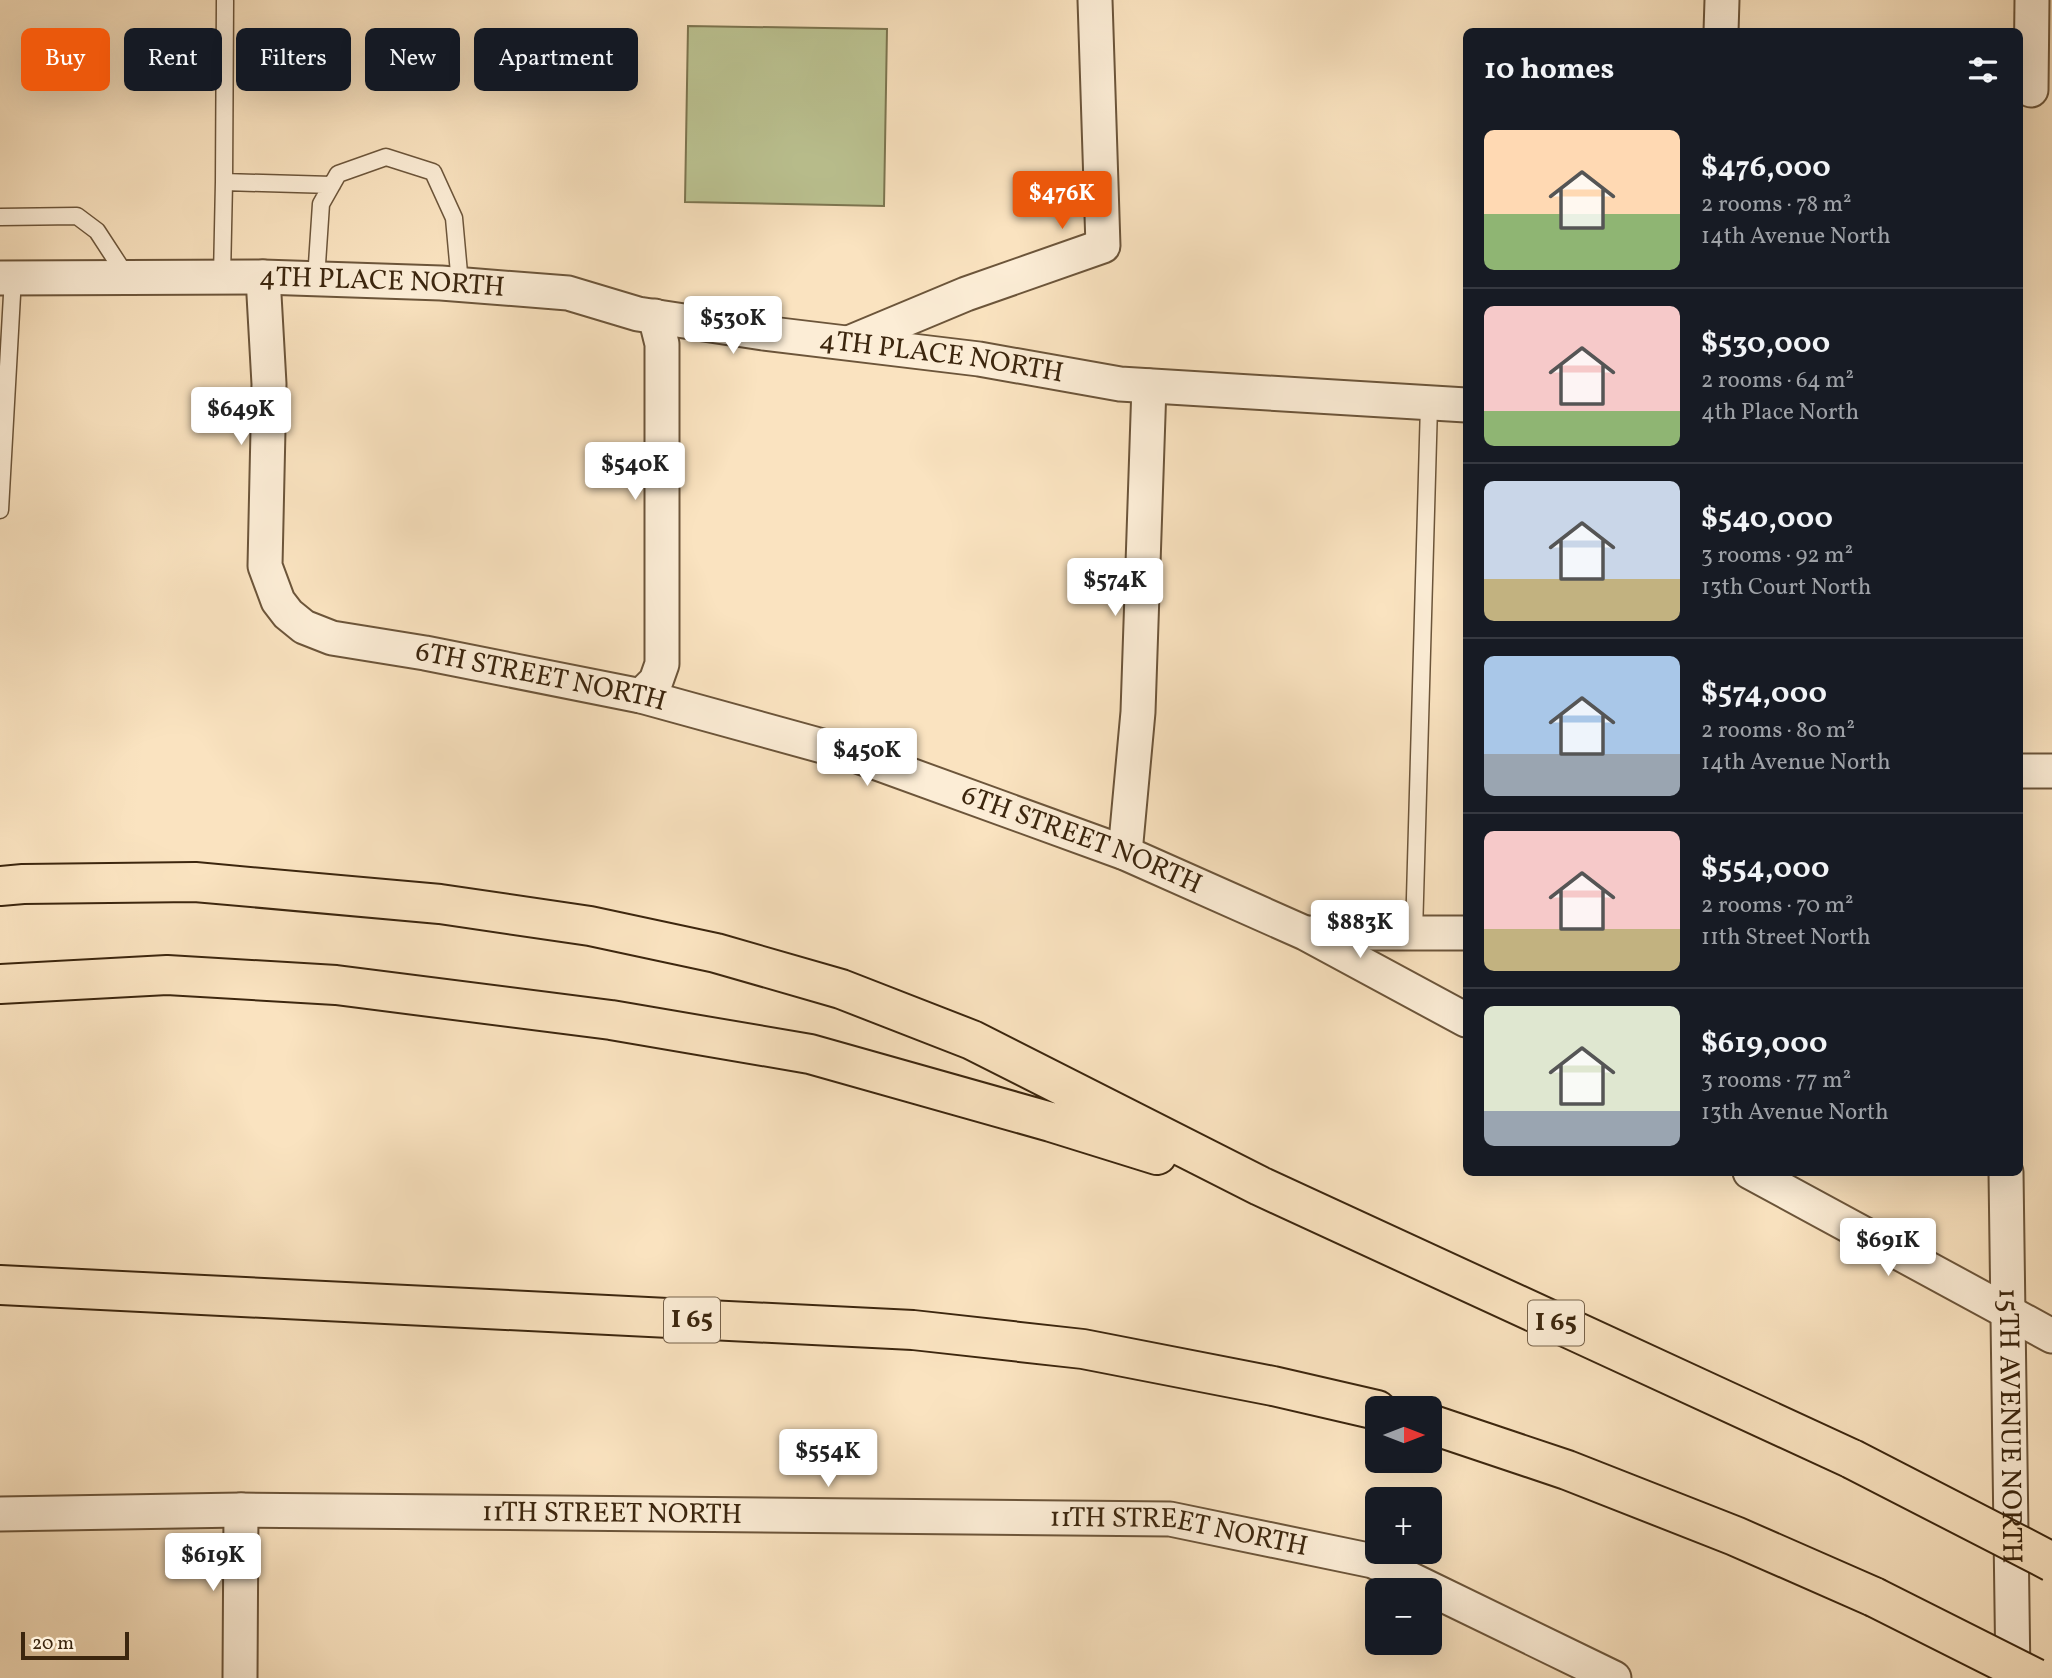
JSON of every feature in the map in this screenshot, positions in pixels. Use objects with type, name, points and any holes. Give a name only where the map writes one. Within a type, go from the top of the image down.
[{"type":"highway","name":"I 65","points":[[0,886],[195,881],[440,904],[590,926],[716,953],[841,989],[972,1040],[1259,1186],[1852,1460],[2052,1562]]},
{"type":"highway","points":[[0,984],[167,975],[336,985],[611,1020],[810,1054],[1051,1122],[1259,1186]]},
{"type":"highway","name":"I 65","points":[[0,1285],[913,1330],[1083,1349],[1273,1385],[1365,1407]]},
{"type":"highway","points":[[0,1312],[238,1297]]},
{"type":"highway","points":[[1442,1428],[1567,1470],[1735,1536],[1874,1597],[2035,1678]]},
{"type":"street","points":[[850,343],[966,294],[1103,246],[1095,0]]},
{"type":"street","points":[[1721,28],[1722,0]]},
{"type":"street","points":[[2032,0],[2034,90]]},
{"type":"street","name":"4TH PLACE NORTH","points":[[6,278],[316,279],[460,284],[568,293],[639,314],[763,333],[979,359],[1120,384],[1463,405]]},
{"type":"street","name":"6TH STREET NORTH","points":[[264,278],[269,384],[265,566],[278,601],[288,614],[304,627],[332,638],[425,653],[642,696],[855,755],[1125,853],[1305,933],[1463,1018]]},
{"type":"street","points":[[642,696],[656,681],[662,664],[662,344],[655,316]]},
{"type":"street","points":[[1125,853],[1138,712],[1149,386]]},
{"type":"street","points":[[2023,771],[2052,771]]},
{"type":"street","points":[[1305,933],[1463,933]]},
{"type":"street","points":[[1757,1176],[2052,1336]]},
{"type":"street","name":"15TH AVENUE NORTH","points":[[2006,1176],[2013,1678]]},
{"type":"street","points":[[240,1678],[241,1510]]},
{"type":"street","name":"11TH STREET NORTH","points":[[0,1514],[241,1510],[1170,1519],[1373,1561],[1614,1678]]},
{"type":"lane","points":[[222,278],[225,1]]},
{"type":"lane","points":[[316,279],[321,204],[332,184],[338,174],[387,157],[433,172],[454,218],[460,284]]},
{"type":"lane","points":[[225,181],[332,184]]},
{"type":"lane","points":[[0,217],[78,216],[97,231],[127,278]]},
{"type":"lane","points":[[0,510],[6,278]]},
{"type":"lane","points":[[1414,933],[1429,405]]},
{"type":"green space","points":[[688,26],[887,29],[884,206],[685,202]]}]
